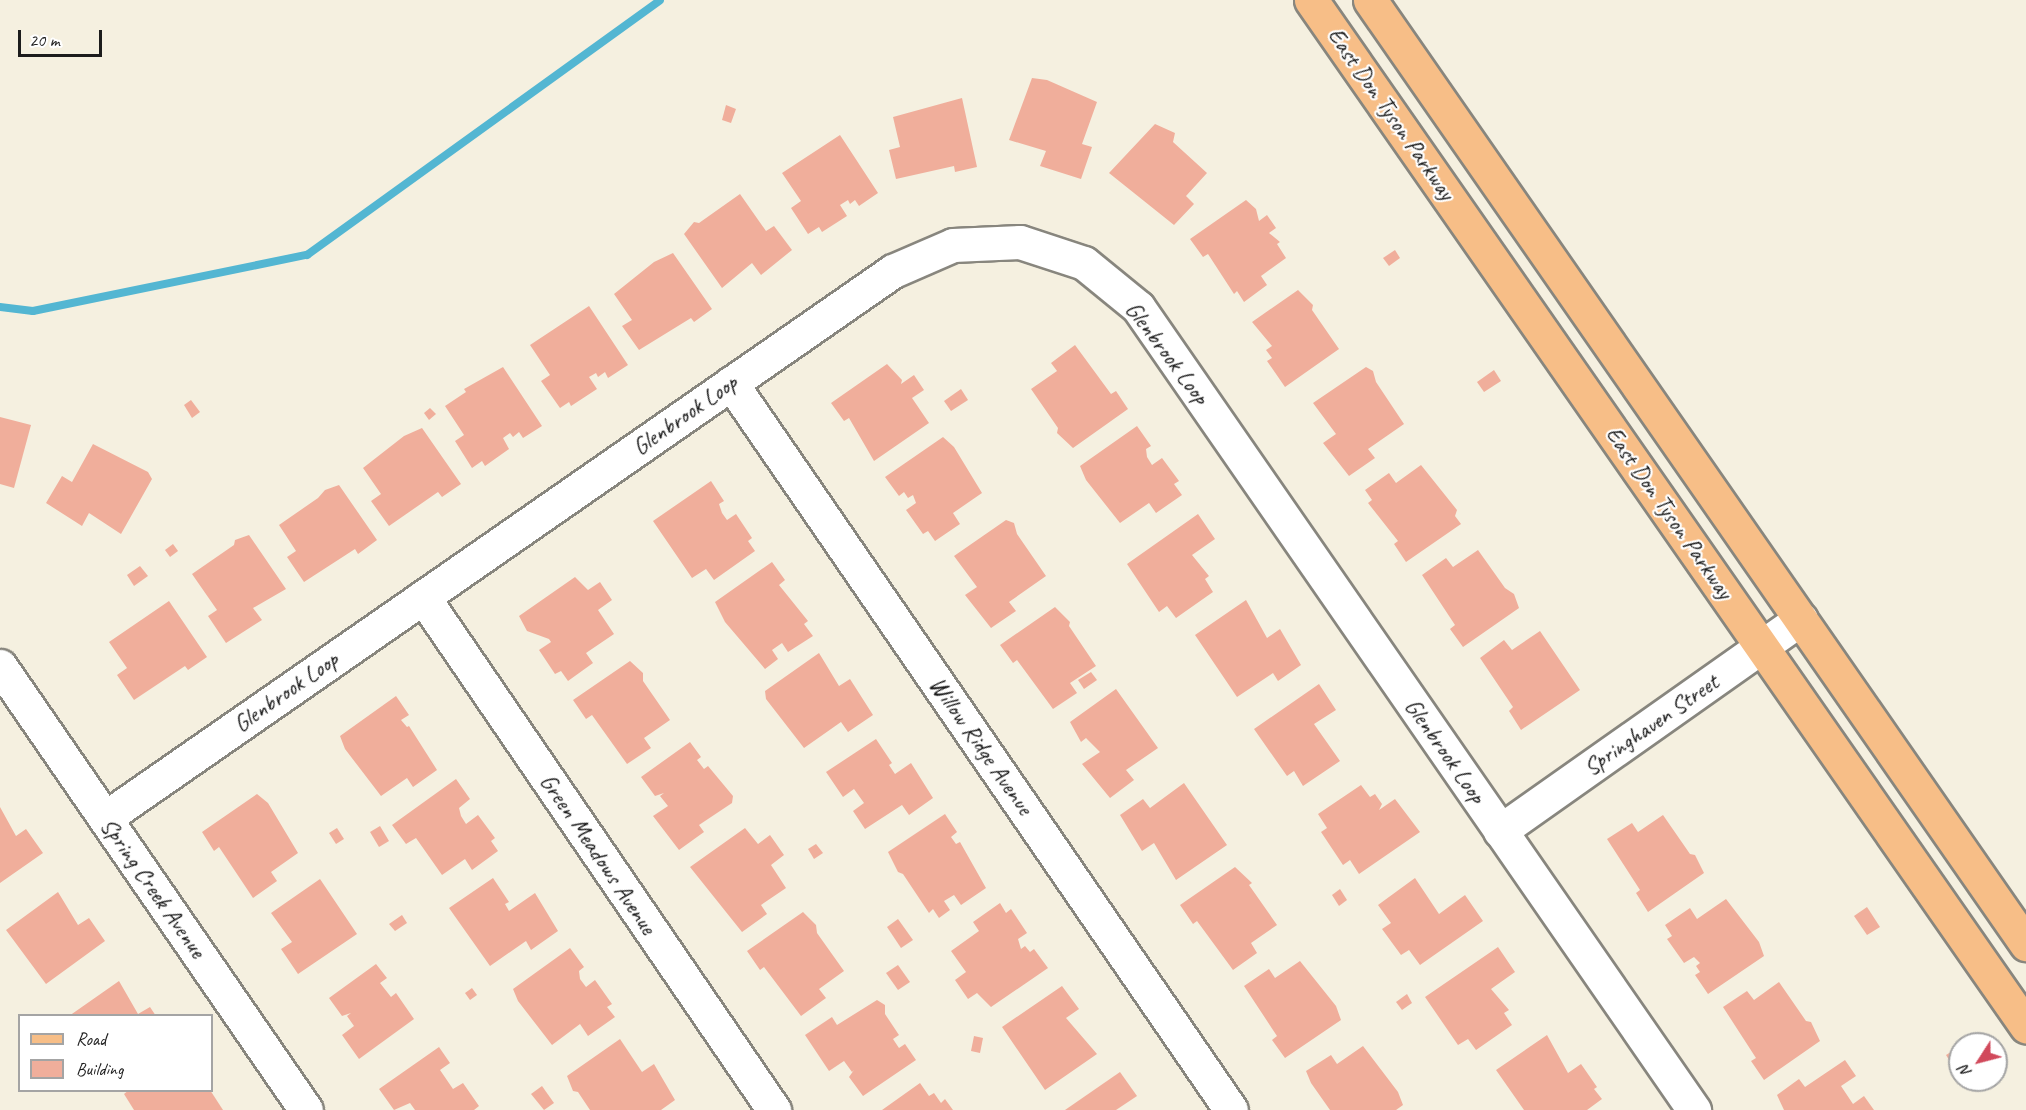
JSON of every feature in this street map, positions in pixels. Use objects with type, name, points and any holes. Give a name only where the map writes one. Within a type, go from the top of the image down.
[{"type":"main road","name":"East Don Tyson Parkway","points":[[1311,0],[2026,1026]]},
{"type":"main road","name":"East Don Tyson Parkway","points":[[1370,0],[2026,944]]},
{"type":"street","name":"Glenbrook Loop","points":[[105,818],[893,271],[953,245],[1020,242],[1084,263],[1138,307],[1694,1110]]},
{"type":"street","name":"Willow Ridge Avenue","points":[[731,383],[1231,1110]]},
{"type":"street","name":"Green Meadows Avenue","points":[[423,597],[774,1110]]},
{"type":"street","name":"Springhaven Street","points":[[1500,831],[1801,619]]},
{"type":"street","name":"Spring Creek Avenue","points":[[0,666],[306,1110]]},
{"type":"building","points":[[1032,78],[1047,80],[1097,102],[1082,144],[1092,147],[1081,179],[1040,166],[1046,151],[1009,140]]},
{"type":"building","points":[[962,98],[977,167],[955,172],[954,166],[896,179],[889,150],[900,147],[893,117]]},
{"type":"building","points":[[726,105],[736,109],[731,123],[722,120]]},
{"type":"building","points":[[1155,124],[1175,133],[1173,142],[1207,173],[1186,196],[1194,204],[1174,225],[1109,173]]},
{"type":"building","points":[[840,135],[878,193],[859,206],[855,200],[850,204],[848,200],[840,205],[847,216],[822,232],[819,227],[808,234],[791,208],[801,201],[782,173]]},
{"type":"building","points":[[740,194],[766,231],[774,226],[792,250],[761,275],[752,263],[722,288],[684,234],[694,222],[699,223]]},
{"type":"building","points":[[1246,200],[1256,209],[1259,221],[1267,215],[1276,228],[1269,233],[1280,242],[1277,244],[1286,258],[1261,276],[1267,285],[1244,302],[1237,291],[1234,294],[1208,254],[1203,257],[1190,239]]},
{"type":"building","points":[[1395,250],[1400,258],[1389,266],[1383,258]]},
{"type":"building","points":[[673,253],[712,309],[694,322],[691,318],[639,350],[622,326],[632,320],[614,294],[654,262]]},
{"type":"building","points":[[1298,290],[1313,305],[1312,310],[1339,349],[1285,387],[1267,361],[1272,358],[1266,350],[1272,346],[1252,322]]},
{"type":"building","points":[[589,306],[628,365],[608,378],[605,372],[598,377],[596,373],[589,377],[597,389],[571,406],[569,402],[560,408],[541,381],[550,375],[530,345]]},
{"type":"building","points":[[1075,345],[1111,394],[1116,391],[1128,409],[1073,448],[1057,433],[1058,428],[1031,389],[1057,371],[1051,363]]},
{"type":"building","points":[[887,364],[902,380],[901,384],[914,375],[924,390],[912,398],[929,423],[874,461],[849,418],[844,421],[831,403]]},
{"type":"building","points":[[503,367],[542,426],[523,438],[519,432],[513,437],[510,433],[503,438],[509,449],[485,466],[482,461],[472,468],[455,441],[464,435],[445,406],[466,392],[464,389]]},
{"type":"building","points":[[1366,367],[1373,371],[1376,382],[1404,424],[1368,449],[1375,458],[1349,476],[1323,443],[1336,434],[1313,403]]},
{"type":"building","points":[[1494,370],[1501,381],[1484,392],[1477,382]]},
{"type":"building","points":[[961,389],[968,400],[951,411],[944,401]]},
{"type":"building","points":[[191,400],[200,412],[192,418],[184,405]]},
{"type":"building","points":[[430,408],[436,414],[429,420],[424,413]]},
{"type":"building","points":[[0,417],[31,425],[14,488],[0,484]]},
{"type":"building","points":[[1137,426],[1151,446],[1146,449],[1147,457],[1152,465],[1162,458],[1179,481],[1174,484],[1182,495],[1156,513],[1149,503],[1120,523],[1086,480],[1080,466]]},
{"type":"building","points":[[422,428],[461,484],[442,497],[438,492],[389,526],[371,501],[381,494],[363,468],[404,436]]},
{"type":"building","points":[[943,437],[954,447],[982,493],[953,513],[960,524],[935,541],[928,531],[923,534],[906,510],[916,503],[913,495],[908,498],[904,492],[899,496],[885,477]]},
{"type":"building","points":[[93,444],[148,472],[152,479],[121,534],[89,513],[82,526],[46,503],[62,476],[72,482]]},
{"type":"building","points":[[1421,465],[1457,510],[1455,516],[1461,524],[1406,562],[1394,544],[1398,541],[1368,503],[1372,500],[1365,490],[1389,473],[1396,483]]},
{"type":"building","points":[[711,481],[724,501],[719,504],[722,513],[727,520],[736,514],[752,538],[748,541],[755,551],[714,580],[706,569],[692,578],[653,521]]},
{"type":"building","points":[[339,485],[377,540],[358,554],[355,549],[304,582],[287,557],[296,551],[279,525],[318,498],[325,490]]},
{"type":"building","points":[[1198,514],[1215,539],[1192,555],[1209,576],[1205,579],[1213,592],[1176,618],[1167,606],[1159,612],[1127,564]]},
{"type":"building","points":[[1006,520],[1014,523],[1017,534],[1046,576],[1009,602],[1016,611],[991,628],[965,595],[977,587],[954,556]]},
{"type":"building","points":[[249,535],[286,589],[253,608],[262,620],[226,643],[208,616],[217,610],[192,574],[234,545],[235,540]]},
{"type":"building","points":[[173,544],[178,551],[170,557],[165,550]]},
{"type":"building","points":[[1478,550],[1505,588],[1514,594],[1519,608],[1463,647],[1450,629],[1455,625],[1422,575],[1446,558],[1453,567]]},
{"type":"building","points":[[772,562],[785,580],[779,585],[808,621],[804,624],[813,636],[788,652],[782,643],[772,650],[778,659],[765,669],[725,622],[715,602]]},
{"type":"building","points":[[140,566],[148,576],[134,586],[127,575]]},
{"type":"building","points":[[575,577],[588,590],[600,582],[612,600],[598,610],[614,634],[586,653],[593,663],[568,681],[561,671],[555,674],[539,650],[551,642],[549,639],[527,631],[519,616]]},
{"type":"building","points":[[1246,600],[1267,638],[1280,629],[1301,665],[1278,681],[1273,673],[1237,697],[1195,635]]},
{"type":"building","points":[[169,601],[207,657],[188,670],[185,666],[134,700],[117,675],[127,668],[109,642]]},
{"type":"building","points":[[1055,607],[1070,622],[1069,626],[1096,666],[1070,683],[1077,693],[1053,709],[1017,660],[1013,663],[1000,645]]},
{"type":"building","points":[[1540,631],[1580,690],[1521,730],[1509,711],[1513,707],[1480,658],[1504,640],[1512,650]]},
{"type":"building","points":[[819,653],[839,686],[850,679],[873,715],[848,732],[841,722],[804,748],[766,699],[765,691]]},
{"type":"building","points":[[630,661],[643,673],[643,681],[670,720],[644,738],[651,748],[627,764],[592,715],[586,719],[573,700]]},
{"type":"building","points":[[1091,672],[1097,680],[1084,689],[1078,680]]},
{"type":"building","points":[[1319,684],[1336,710],[1314,724],[1340,761],[1303,786],[1294,771],[1287,776],[1254,729]]},
{"type":"building","points":[[1116,689],[1158,748],[1126,770],[1134,780],[1110,798],[1082,764],[1100,752],[1086,738],[1081,742],[1070,722]]},
{"type":"building","points":[[396,696],[409,715],[401,720],[407,727],[409,726],[437,770],[413,787],[407,778],[381,796],[345,749],[340,736]]},
{"type":"building","points":[[876,739],[892,763],[889,765],[895,774],[911,763],[933,798],[909,815],[902,805],[865,829],[853,811],[864,803],[854,789],[843,797],[826,772]]},
{"type":"building","points":[[690,742],[701,757],[697,760],[704,769],[708,766],[733,796],[732,803],[699,825],[704,832],[679,850],[653,816],[668,806],[660,796],[664,793],[655,796],[641,777]]},
{"type":"building","points":[[456,779],[470,799],[459,808],[461,816],[466,824],[478,815],[495,838],[491,841],[498,851],[472,870],[465,859],[442,875],[416,838],[406,844],[392,825]]},
{"type":"building","points":[[1184,783],[1227,845],[1176,880],[1154,843],[1142,851],[1120,815],[1143,799],[1150,808]]},
{"type":"building","points":[[1361,785],[1370,797],[1375,794],[1382,804],[1379,810],[1395,799],[1420,832],[1359,874],[1350,860],[1343,865],[1321,832],[1327,828],[1318,814]]},
{"type":"building","points":[[257,794],[268,803],[298,853],[271,872],[277,881],[253,898],[219,847],[214,851],[202,832]]},
{"type":"building","points":[[0,807],[16,836],[26,829],[43,853],[0,883]]},
{"type":"building","points":[[945,814],[957,832],[951,837],[956,844],[960,842],[986,888],[961,905],[954,895],[944,901],[950,910],[939,918],[933,909],[929,913],[903,874],[898,872],[888,852]]},
{"type":"building","points":[[1663,815],[1690,854],[1695,855],[1704,873],[1648,912],[1636,893],[1640,890],[1607,839],[1632,823],[1638,832]]},
{"type":"building","points":[[380,826],[389,841],[379,847],[370,832]]},
{"type":"building","points":[[337,828],[344,839],[336,844],[329,833]]},
{"type":"building","points":[[745,828],[758,844],[770,835],[784,855],[771,865],[786,888],[761,905],[767,914],[742,932],[690,867]]},
{"type":"building","points":[[816,844],[823,853],[814,859],[808,849]]},
{"type":"building","points":[[1235,867],[1252,883],[1249,885],[1277,925],[1251,943],[1257,953],[1233,970],[1197,921],[1193,924],[1180,905]]},
{"type":"building","points":[[493,878],[509,902],[505,904],[509,911],[535,893],[558,931],[531,950],[526,941],[490,966],[449,908]]},
{"type":"building","points":[[1415,878],[1439,914],[1465,895],[1483,921],[1420,965],[1409,950],[1401,955],[1382,929],[1391,923],[1378,905]]},
{"type":"building","points":[[320,879],[357,934],[298,974],[281,949],[292,942],[271,913]]},
{"type":"building","points":[[1340,889],[1347,900],[1339,906],[1332,895]]},
{"type":"building","points":[[58,892],[78,925],[89,918],[105,941],[46,984],[6,930]]},
{"type":"building","points":[[1726,899],[1759,942],[1764,956],[1708,994],[1695,975],[1700,972],[1696,966],[1700,963],[1694,957],[1684,963],[1667,939],[1672,936],[1665,925],[1690,908],[1697,919]]},
{"type":"building","points":[[1000,903],[1006,913],[1011,909],[1027,933],[1018,939],[1021,949],[1025,946],[1030,952],[1034,949],[1048,968],[991,1007],[977,993],[968,999],[955,980],[966,972],[951,951],[979,931],[973,922]]},
{"type":"building","points":[[1867,907],[1880,927],[1867,935],[1854,916]]},
{"type":"building","points":[[803,912],[816,925],[817,933],[844,971],[819,989],[826,998],[801,1016],[764,967],[760,970],[747,951]]},
{"type":"building","points":[[402,915],[407,923],[395,931],[389,924]]},
{"type":"building","points":[[898,919],[913,940],[901,948],[887,927]]},
{"type":"building","points":[[1498,947],[1515,972],[1491,989],[1509,1010],[1504,1013],[1512,1025],[1476,1050],[1468,1039],[1458,1045],[1425,997]]},
{"type":"building","points":[[570,948],[584,967],[579,971],[580,979],[586,987],[595,980],[612,1004],[607,1007],[615,1017],[588,1036],[580,1024],[552,1045],[518,1001],[513,989]]},
{"type":"building","points":[[1300,961],[1336,1006],[1341,1020],[1285,1058],[1272,1040],[1277,1036],[1244,986],[1269,969],[1275,978]]},
{"type":"building","points":[[376,964],[387,978],[380,983],[391,997],[396,993],[414,1019],[359,1059],[342,1035],[354,1026],[347,1016],[351,1013],[342,1016],[329,998]]},
{"type":"building","points":[[898,965],[910,982],[898,990],[886,973]]},
{"type":"building","points":[[119,981],[138,1014],[72,1014]]},
{"type":"building","points":[[1779,982],[1806,1021],[1811,1022],[1820,1041],[1764,1080],[1751,1061],[1756,1058],[1723,1007],[1747,991],[1754,1000]]},
{"type":"building","points":[[1062,986],[1079,1009],[1066,1018],[1097,1054],[1045,1090],[1002,1027]]},
{"type":"building","points":[[472,988],[477,995],[470,1000],[465,993]]},
{"type":"building","points":[[1407,994],[1412,1003],[1402,1010],[1396,1002]]},
{"type":"building","points":[[877,1000],[885,1005],[885,1014],[899,1035],[893,1039],[899,1048],[905,1044],[916,1060],[863,1096],[849,1077],[854,1070],[852,1072],[844,1061],[829,1071],[805,1035],[832,1017],[837,1025]]},
{"type":"building","points":[[150,1007],[155,1014],[138,1014]]},
{"type":"building","points":[[1547,1035],[1568,1073],[1581,1064],[1597,1087],[1594,1089],[1602,1099],[1587,1110],[1524,1110],[1496,1070]]},
{"type":"building","points":[[974,1036],[983,1038],[980,1053],[971,1051]]},
{"type":"building","points":[[620,1039],[642,1072],[654,1064],[675,1100],[661,1110],[590,1110],[578,1092],[573,1091],[567,1076]]},
{"type":"building","points":[[1363,1046],[1398,1092],[1403,1105],[1396,1110],[1330,1110],[1311,1083],[1306,1071],[1331,1055],[1337,1064]]},
{"type":"building","points":[[439,1047],[450,1063],[440,1070],[453,1089],[463,1083],[479,1106],[474,1110],[415,1110],[410,1103],[394,1110],[379,1089]]},
{"type":"building","points":[[1845,1060],[1856,1076],[1841,1086],[1853,1104],[1864,1096],[1874,1110],[1784,1110],[1777,1095],[1799,1079],[1805,1087]]},
{"type":"building","points":[[1120,1072],[1137,1096],[1116,1110],[1065,1110]]},
{"type":"building","points":[[920,1083],[929,1096],[934,1093],[941,1103],[945,1099],[953,1110],[882,1110]]},
{"type":"building","points":[[542,1086],[554,1103],[544,1110],[531,1094]]},
{"type":"building","points":[[126,1092],[211,1092],[223,1110],[134,1110],[124,1094]]},
{"type":"waterway","points":[[0,307],[33,311],[307,255],[660,0]]}]
